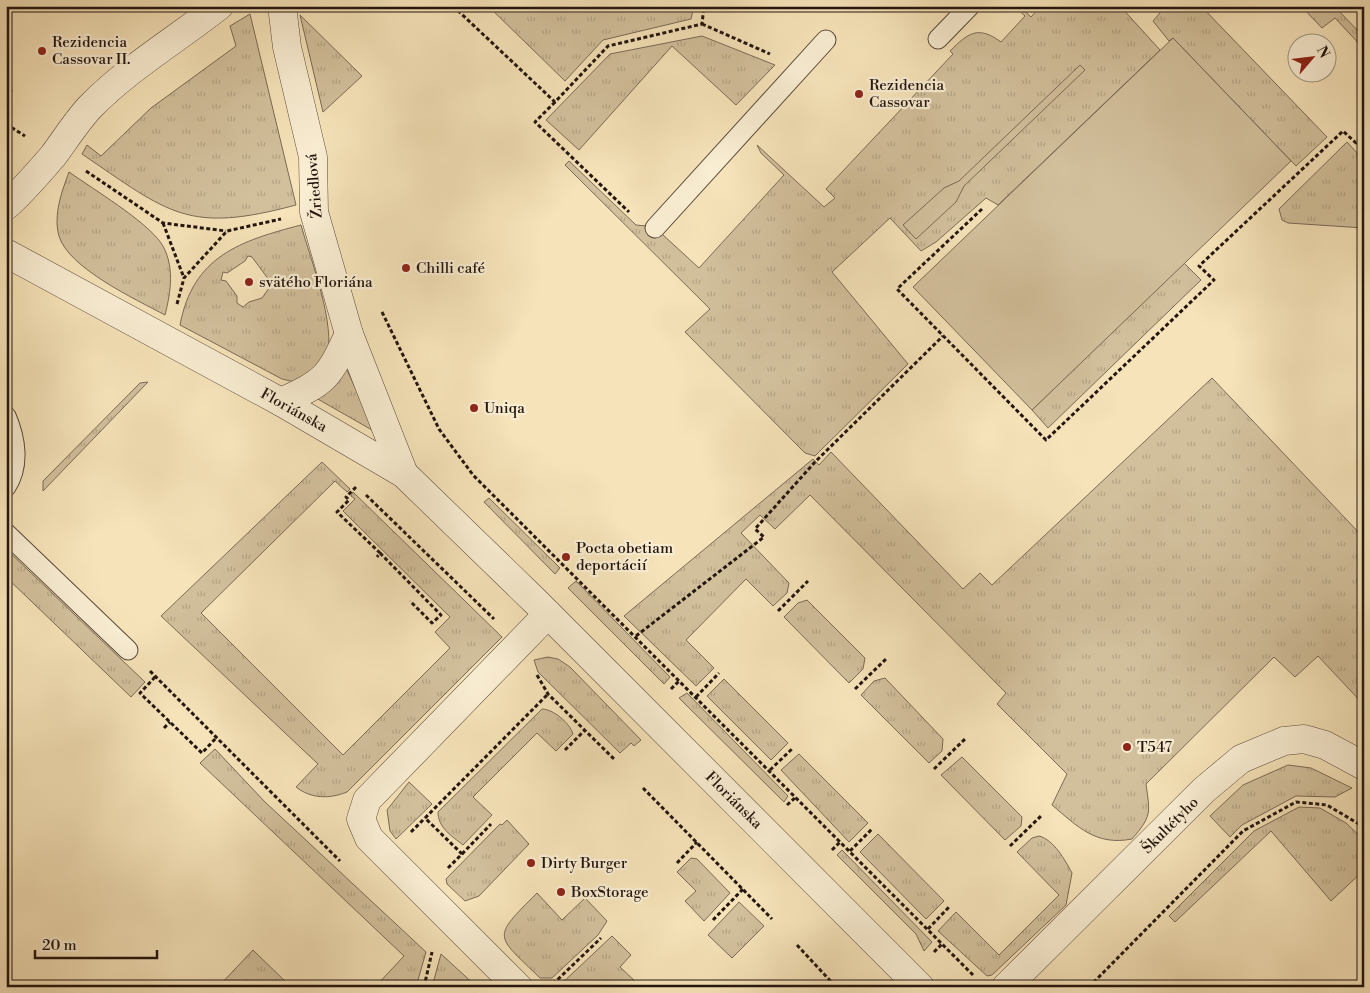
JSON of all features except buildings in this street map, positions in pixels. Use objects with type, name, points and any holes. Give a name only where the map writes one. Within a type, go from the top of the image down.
[{"type":"street","points":[[6,206],[53,155],[89,108],[124,75],[219,6]]},
{"type":"street","name":"Žriedlová","points":[[282,6],[287,47],[313,157],[314,212],[349,334],[404,474]]},
{"type":"street","name":"Floriánska","points":[[6,253],[281,402],[404,474],[548,614],[920,987]]},
{"type":"street","points":[[281,402],[321,381],[332,368],[349,334]]},
{"type":"street","points":[[518,987],[369,838],[361,819],[367,800],[548,614]]},
{"type":"street","name":"Škultétyho","points":[[1006,987],[1204,790],[1242,760],[1284,741],[1304,739],[1325,745],[1364,766]]},
{"type":"lane","points":[[938,39],[970,6]]},
{"type":"lane","points":[[655,228],[826,40]]},
{"type":"lane","points":[[6,416],[12,429],[16,463],[12,478],[6,487]]},
{"type":"lane","points":[[6,533],[128,650]]},
{"type":"path","points":[[453,6],[555,102]]},
{"type":"path","points":[[702,24],[704,6]]},
{"type":"path","points":[[1354,6],[1364,17]]},
{"type":"path","points":[[567,153],[535,122],[608,46],[702,24],[774,55]]},
{"type":"path","points":[[6,96],[12,90]]},
{"type":"path","points":[[982,209],[897,289],[1046,440],[1214,280],[1199,266],[1343,131],[1356,143],[1364,136]]},
{"type":"path","points":[[53,155],[76,164],[163,223],[227,231],[314,212]]},
{"type":"path","points":[[163,223],[184,278]]},
{"type":"path","points":[[167,340],[184,278],[227,231]]},
{"type":"path","points":[[378,305],[439,430],[473,475],[979,981]]},
{"type":"path","points":[[636,636],[764,537],[755,529],[761,522],[815,462],[943,336]]},
{"type":"path","points":[[350,480],[518,643],[548,694],[614,759]]},
{"type":"path","points":[[352,491],[346,497],[349,500],[337,512],[378,555],[442,614],[432,624],[410,601]]},
{"type":"path","points":[[778,611],[808,582]]},
{"type":"path","points":[[128,650],[340,862]]},
{"type":"path","points":[[855,689],[886,659]]},
{"type":"path","points":[[696,697],[719,673]]},
{"type":"path","points":[[156,677],[140,693],[202,753],[216,737]]},
{"type":"path","points":[[462,854],[424,818],[548,694]]},
{"type":"path","points":[[164,728],[170,722]]},
{"type":"path","points":[[565,750],[585,730]]},
{"type":"path","points":[[934,769],[965,739]]},
{"type":"path","points":[[770,770],[793,748]]},
{"type":"path","points":[[643,788],[772,919]]},
{"type":"path","points":[[1089,987],[1244,831],[1296,802],[1327,805],[1364,827]]},
{"type":"path","points":[[1010,846],[1042,815]]},
{"type":"path","points":[[424,987],[433,953],[425,893],[491,824]]},
{"type":"path","points":[[850,851],[873,828]]},
{"type":"path","points":[[677,863],[697,842]]},
{"type":"path","points":[[713,920],[743,889]]},
{"type":"path","points":[[927,930],[950,906]]},
{"type":"path","points":[[550,987],[601,938]]},
{"type":"path","points":[[797,945],[836,987]]},
{"type":"path","points":[[426,946],[433,953]]},
{"type":"green space","points":[[488,6],[694,6],[691,19],[603,40],[565,81]]},
{"type":"green space","points":[[1014,6],[1019,6],[1031,17],[1041,6],[1120,6],[1160,50],[998,205],[986,198],[936,242],[921,251],[890,218],[832,272],[908,364],[815,456],[805,453],[685,332],[710,309],[565,165],[569,161],[636,225],[647,226],[650,223],[699,268],[784,175],[761,153],[757,145],[824,207],[835,198],[826,189],[953,54],[950,51],[962,40],[974,33],[986,34],[1001,42],[1025,16]]},
{"type":"green space","points":[[1166,6],[1201,6],[1327,137],[1296,166],[1173,38],[1169,41],[1153,21]]},
{"type":"green space","points":[[1301,6],[1334,6],[1364,37],[1364,49],[1335,18],[1322,28]]},
{"type":"green space","points":[[250,14],[296,205],[259,214],[229,218],[204,217],[182,213],[160,204],[137,191],[82,154],[87,145],[101,156],[151,108],[236,46],[230,26]]},
{"type":"green space","points":[[300,15],[362,76],[323,112]]},
{"type":"green space","points":[[702,36],[775,65],[736,105],[672,46],[579,150],[546,120],[610,54]]},
{"type":"green space","points":[[1173,38],[1291,161],[1032,410],[913,287]]},
{"type":"green space","points":[[1080,65],[1085,70],[964,186],[956,202],[916,239],[903,225],[944,188],[959,181]]},
{"type":"green space","points":[[1347,142],[1358,154],[1364,149],[1364,228],[1288,223],[1282,220],[1279,209]]},
{"type":"green space","points":[[69,172],[132,215],[154,234],[161,243],[170,269],[170,288],[165,315],[105,282],[75,260],[65,248],[59,236],[57,220],[59,203]]},
{"type":"green space","points":[[301,225],[321,292],[328,328],[329,345],[327,359],[295,382],[282,379],[180,325],[186,302],[196,283],[208,267],[222,255],[239,245]],"holes":[[[248,256],[252,257],[272,284],[262,298],[249,302],[243,307],[237,303],[237,296],[226,281],[221,280],[223,272],[227,273],[245,261]]]},
{"type":"green space","points":[[1184,263],[1201,280],[1048,428],[1032,410]]},
{"type":"green space","points":[[346,368],[373,426],[372,430],[316,398]]},
{"type":"green space","points":[[1212,378],[1364,538],[1364,705],[1318,656],[1295,677],[1274,657],[1146,784],[1148,814],[1143,825],[1132,839],[1108,840],[1088,833],[1070,821],[1052,805],[1067,774],[997,704],[1006,693],[810,495],[775,529],[760,515],[741,533],[789,583],[787,593],[773,606],[746,579],[686,640],[714,668],[696,686],[624,616],[813,459],[819,465],[831,452],[963,589],[980,573],[992,585]]},
{"type":"green space","points":[[148,382],[43,491],[43,481],[140,383]]},
{"type":"green space","points":[[322,462],[350,489],[347,492],[335,481],[201,613],[343,755],[450,648],[435,632],[450,617],[343,511],[355,499],[351,496],[353,492],[502,637],[347,792],[327,797],[314,796],[296,787],[318,764],[161,616]]},
{"type":"green space","points":[[489,498],[560,568],[555,574],[484,502]]},
{"type":"green space","points":[[6,549],[145,682],[131,697],[6,577]]},
{"type":"green space","points":[[576,581],[670,677],[664,684],[568,588]]},
{"type":"green space","points":[[807,600],[865,658],[863,669],[849,683],[784,617],[798,603]]},
{"type":"green space","points":[[548,657],[558,659],[570,667],[641,740],[634,746],[631,743],[620,753],[538,672],[534,660]]},
{"type":"green space","points":[[885,678],[943,739],[942,751],[929,763],[861,695],[874,681]]},
{"type":"green space","points":[[724,679],[788,743],[771,760],[707,696]]},
{"type":"green space","points":[[687,693],[788,796],[784,802],[679,698]]},
{"type":"green space","points":[[542,709],[551,711],[560,717],[573,734],[556,751],[537,733],[473,797],[492,815],[463,845],[443,827],[440,823],[438,812]]},
{"type":"green space","points":[[215,749],[265,802],[426,952],[416,987],[375,987],[404,956],[200,763]]},
{"type":"green space","points":[[799,754],[868,823],[849,842],[781,770]]},
{"type":"green space","points":[[962,757],[1022,817],[1021,826],[1005,840],[941,775]]},
{"type":"green space","points":[[1288,765],[1311,768],[1352,788],[1335,797],[1296,796],[1242,825],[1230,837],[1210,816],[1243,785]]},
{"type":"green space","points":[[409,782],[432,804],[396,839],[390,831],[387,810]]},
{"type":"green space","points":[[1299,807],[1320,808],[1346,823],[1364,840],[1364,870],[1331,901],[1271,831],[1175,922],[1169,916],[1254,831]]},
{"type":"green space","points":[[507,820],[529,844],[479,896],[465,901],[447,884],[446,879],[500,824],[502,825]]},
{"type":"green space","points":[[878,834],[944,901],[926,919],[860,852]]},
{"type":"green space","points":[[1039,836],[1054,846],[1072,873],[1066,905],[992,975],[987,976],[938,931],[956,912],[999,955],[1059,895],[1017,852],[1032,838]]},
{"type":"green space","points":[[842,850],[932,942],[924,951],[916,934],[837,855]]},
{"type":"green space","points":[[691,858],[697,859],[730,893],[704,921],[685,901],[696,891],[677,872]]},
{"type":"green space","points":[[537,893],[562,920],[585,898],[607,921],[598,935],[552,978],[540,978],[514,953],[504,936],[512,920]]},
{"type":"green space","points":[[739,902],[764,926],[732,958],[708,935]]},
{"type":"green space","points":[[612,936],[631,955],[620,967],[639,985],[638,987],[558,987]]},
{"type":"green space","points":[[253,950],[291,987],[218,987]]},
{"type":"green space","points":[[441,954],[477,987],[432,987]]},
{"type":"place","name":"Rezidencia Cassovar II.","points":[[42,51]]},
{"type":"place","name":"Rezidencia Cassovar","points":[[859,94]]},
{"type":"place","name":"Chilli café","points":[[406,268]]},
{"type":"place","name":"svätého Floriána","points":[[249,282]]},
{"type":"place","name":"Uniqa","points":[[474,408]]},
{"type":"place","name":"Pocta obetiam deportácií","points":[[566,557]]},
{"type":"place","name":"T547","points":[[1127,747]]},
{"type":"place","name":"Dirty Burger","points":[[531,863]]},
{"type":"place","name":"BoxStorage","points":[[561,892]]}]
